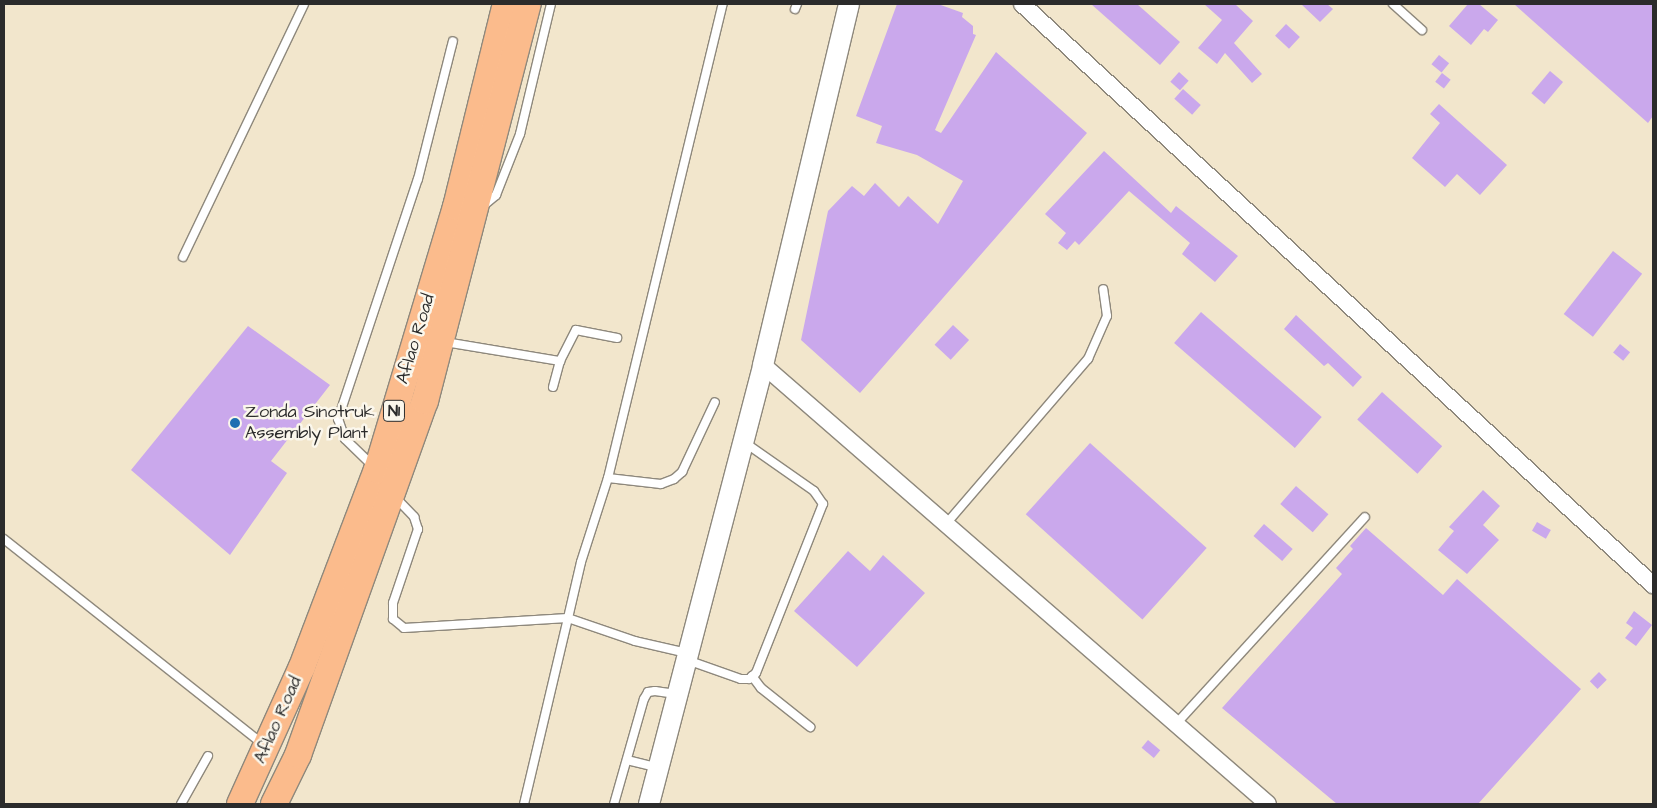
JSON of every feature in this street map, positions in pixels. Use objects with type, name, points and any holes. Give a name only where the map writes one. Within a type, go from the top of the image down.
[{"type":"highway","name":"Aflao Road","points":[[240,804],[302,667],[376,470],[456,207],[506,4]]},
{"type":"highway","name":"Aflao Road","points":[[274,804],[298,755],[393,495],[441,341],[476,212],[528,4]]},
{"type":"street","points":[[649,804],[764,365],[849,4]]},
{"type":"street","points":[[1022,4],[1650,576]]},
{"type":"street","points":[[764,365],[1268,804]]},
{"type":"street","name":"Aflao Road","points":[[281,804],[298,755]]},
{"type":"lane","points":[[183,257],[304,4]]},
{"type":"lane","points":[[476,212],[496,195],[520,134],[551,4]]},
{"type":"lane","points":[[524,804],[580,562],[608,478],[723,4]]},
{"type":"lane","points":[[1393,4],[1422,30]]},
{"type":"lane","points":[[376,470],[345,439],[338,419],[418,179],[452,41]]},
{"type":"lane","points":[[946,524],[1088,359],[1107,316],[1103,289]]},
{"type":"lane","points":[[553,387],[560,361],[576,330],[617,338]]},
{"type":"lane","points":[[441,341],[560,361]]},
{"type":"lane","points":[[608,478],[661,484],[674,480],[682,472],[715,402]]},
{"type":"lane","points":[[743,442],[814,491],[823,504],[752,676]]},
{"type":"lane","points":[[393,495],[414,517],[418,529],[393,603],[393,619],[404,628],[568,618],[688,657],[741,679],[752,676]]},
{"type":"lane","points":[[1176,724],[1365,517]]},
{"type":"lane","points":[[4,539],[267,747]]},
{"type":"lane","points":[[752,676],[761,688],[810,727]]},
{"type":"lane","points":[[614,804],[648,692],[678,694]]},
{"type":"lane","points":[[181,804],[208,756]]},
{"type":"lane","points":[[627,760],[658,768]]},
{"type":"building","points":[[897,4],[938,4],[963,13],[962,17],[973,26],[973,34],[976,35],[935,130],[941,133],[996,52],[1087,133],[860,393],[801,340],[828,211],[852,186],[864,196],[875,183],[899,207],[908,196],[938,224],[963,181],[917,155],[876,143],[882,126],[856,116]]},
{"type":"building","points":[[1091,4],[1137,4],[1180,42],[1160,65]]},
{"type":"building","points":[[1204,4],[1235,4],[1253,21],[1234,43],[1262,74],[1252,83],[1225,53],[1217,64],[1198,48],[1222,20]]},
{"type":"building","points":[[1301,4],[1327,4],[1333,9],[1320,22]]},
{"type":"building","points":[[1468,4],[1479,4],[1498,20],[1488,32],[1484,29],[1471,45],[1449,26]]},
{"type":"building","points":[[1514,4],[1653,4],[1653,116],[1648,123]]},
{"type":"building","points":[[1286,24],[1300,37],[1289,49],[1275,36]]},
{"type":"building","points":[[1439,55],[1449,63],[1442,73],[1431,64]]},
{"type":"building","points":[[1550,71],[1563,82],[1544,104],[1531,93]]},
{"type":"building","points":[[1179,72],[1189,81],[1180,90],[1170,82]]},
{"type":"building","points":[[1442,73],[1451,80],[1444,88],[1435,82]]},
{"type":"building","points":[[1183,89],[1201,105],[1192,115],[1174,99]]},
{"type":"building","points":[[1439,104],[1507,165],[1480,195],[1457,174],[1445,187],[1412,158],[1440,123],[1430,114]]},
{"type":"building","points":[[1104,151],[1171,213],[1176,206],[1238,256],[1215,282],[1182,254],[1190,243],[1129,191],[1079,245],[1075,241],[1067,250],[1058,243],[1066,233],[1045,214]]},
{"type":"building","points":[[1613,251],[1642,274],[1593,337],[1564,314]]},
{"type":"building","points":[[1201,312],[1322,417],[1295,448],[1174,343]]},
{"type":"building","points":[[1296,315],[1362,377],[1353,387],[1328,363],[1324,366],[1284,329]]},
{"type":"building","points":[[953,325],[969,340],[951,360],[935,345]]},
{"type":"building","name":"Zonda Sinotruk Assembly Plant","points":[[248,326],[330,385],[271,461],[287,473],[230,555],[131,470]]},
{"type":"building","points":[[1620,344],[1630,352],[1623,361],[1613,353]]},
{"type":"building","points":[[1382,392],[1442,446],[1417,474],[1357,419]]},
{"type":"building","points":[[1090,443],[1207,548],[1142,619],[1026,514]]},
{"type":"building","points":[[1296,486],[1328,514],[1313,532],[1280,504]]},
{"type":"building","points":[[1483,490],[1500,506],[1483,525],[1499,540],[1467,574],[1438,550],[1454,531],[1449,527]]},
{"type":"building","points":[[1537,522],[1551,530],[1546,539],[1532,531]]},
{"type":"building","points":[[1264,524],[1293,549],[1282,561],[1254,536]]},
{"type":"building","points":[[1366,528],[1443,595],[1457,579],[1581,689],[1478,804],[1337,804],[1222,708],[1342,574],[1336,568],[1353,549],[1350,546]]},
{"type":"building","points":[[848,551],[870,571],[883,555],[925,593],[857,667],[794,611]]},
{"type":"building","points":[[1634,611],[1652,625],[1636,646],[1625,638],[1633,628],[1626,623]]},
{"type":"building","points":[[1599,672],[1607,680],[1598,689],[1590,681]]},
{"type":"building","points":[[1148,740],[1160,750],[1154,758],[1142,748]]},
{"type":"place","name":"Zonda Sinotruk Assembly Plant","points":[[235,423]]}]
